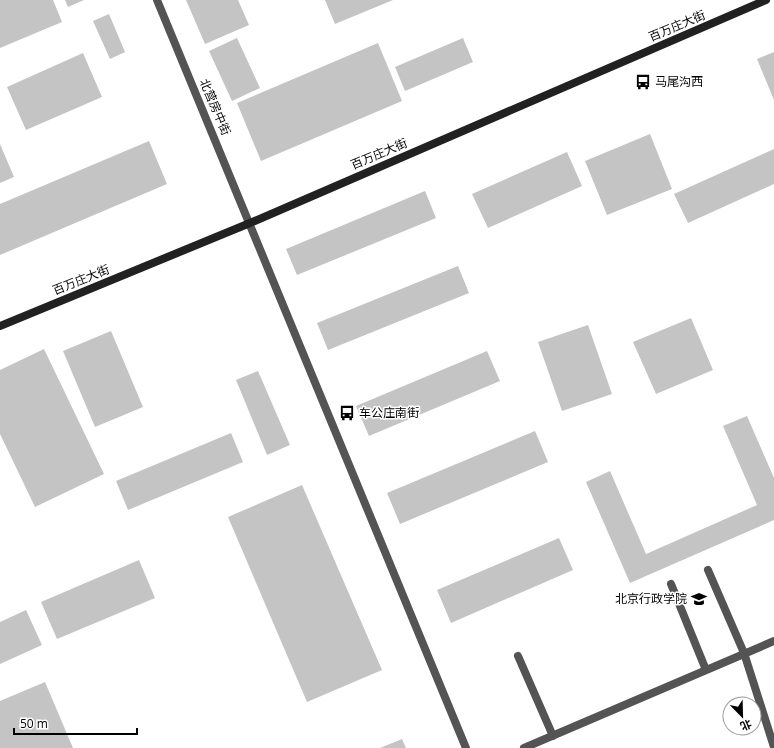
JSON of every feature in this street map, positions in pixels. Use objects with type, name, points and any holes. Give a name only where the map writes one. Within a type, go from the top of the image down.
[{"type":"main road","name":"百万庄大街","points":[[0,326],[250,223],[766,0]]},
{"type":"street","name":"北营房中街","points":[[157,0],[250,223]]},
{"type":"street","points":[[250,223],[466,748]]},
{"type":"street","points":[[708,570],[744,653],[774,746]]},
{"type":"street","points":[[671,584],[706,670]]},
{"type":"street","points":[[524,748],[774,641]]},
{"type":"street","points":[[518,656],[553,736]]},
{"type":"building","points":[[0,0],[53,0],[62,22],[0,48]]},
{"type":"building","points":[[65,0],[84,0],[68,7]]},
{"type":"building","points":[[186,0],[238,0],[249,25],[205,44]]},
{"type":"building","points":[[325,0],[393,0],[335,24]]},
{"type":"building","points":[[109,14],[125,52],[110,59],[93,21]]},
{"type":"building","points":[[237,38],[260,88],[232,101],[209,51]]},
{"type":"building","points":[[463,38],[473,62],[405,91],[395,67]]},
{"type":"building","points":[[378,43],[402,101],[261,161],[237,103]]},
{"type":"building","points":[[774,52],[774,100],[757,59]]},
{"type":"building","points":[[83,53],[102,97],[26,130],[7,87]]},
{"type":"building","points":[[650,134],[672,189],[607,215],[585,161]]},
{"type":"building","points":[[149,141],[167,184],[0,255],[0,204]]},
{"type":"building","points":[[0,144],[14,177],[0,183]]},
{"type":"building","points":[[774,149],[774,184],[688,223],[674,194]]},
{"type":"building","points":[[567,152],[582,186],[488,228],[472,194]]},
{"type":"building","points":[[425,191],[436,218],[297,275],[286,249]]},
{"type":"building","points":[[458,266],[469,293],[328,350],[317,323]]},
{"type":"building","points":[[691,318],[713,370],[656,394],[633,342]]},
{"type":"building","points":[[588,325],[612,394],[562,411],[538,342]]},
{"type":"building","points":[[111,331],[143,407],[95,427],[63,351]]},
{"type":"building","points":[[44,349],[104,474],[35,507],[0,434],[0,370]]},
{"type":"building","points":[[487,351],[500,381],[369,436],[356,406]]},
{"type":"building","points":[[258,371],[290,445],[267,455],[236,380]]},
{"type":"building","points":[[747,416],[774,478],[774,520],[630,583],[586,482],[610,471],[646,554],[757,505],[723,426]]},
{"type":"building","points":[[535,431],[548,462],[400,524],[387,493]]},
{"type":"building","points":[[231,433],[243,462],[128,510],[116,481]]},
{"type":"building","points":[[302,485],[382,670],[307,702],[228,517]]},
{"type":"building","points":[[559,538],[573,570],[451,623],[437,590]]},
{"type":"building","points":[[139,560],[155,598],[57,639],[41,602]]},
{"type":"building","points":[[26,610],[42,645],[0,664],[0,622]]},
{"type":"building","points":[[45,682],[73,748],[0,748],[0,701]]},
{"type":"building","points":[[402,739],[406,748],[380,748]]},
{"type":"place","name":"马尾沟西","points":[[643,82]]},
{"type":"place","name":"车公庄南街","points":[[347,413]]},
{"type":"place","name":"北京行政学院","points":[[699,599]]}]
